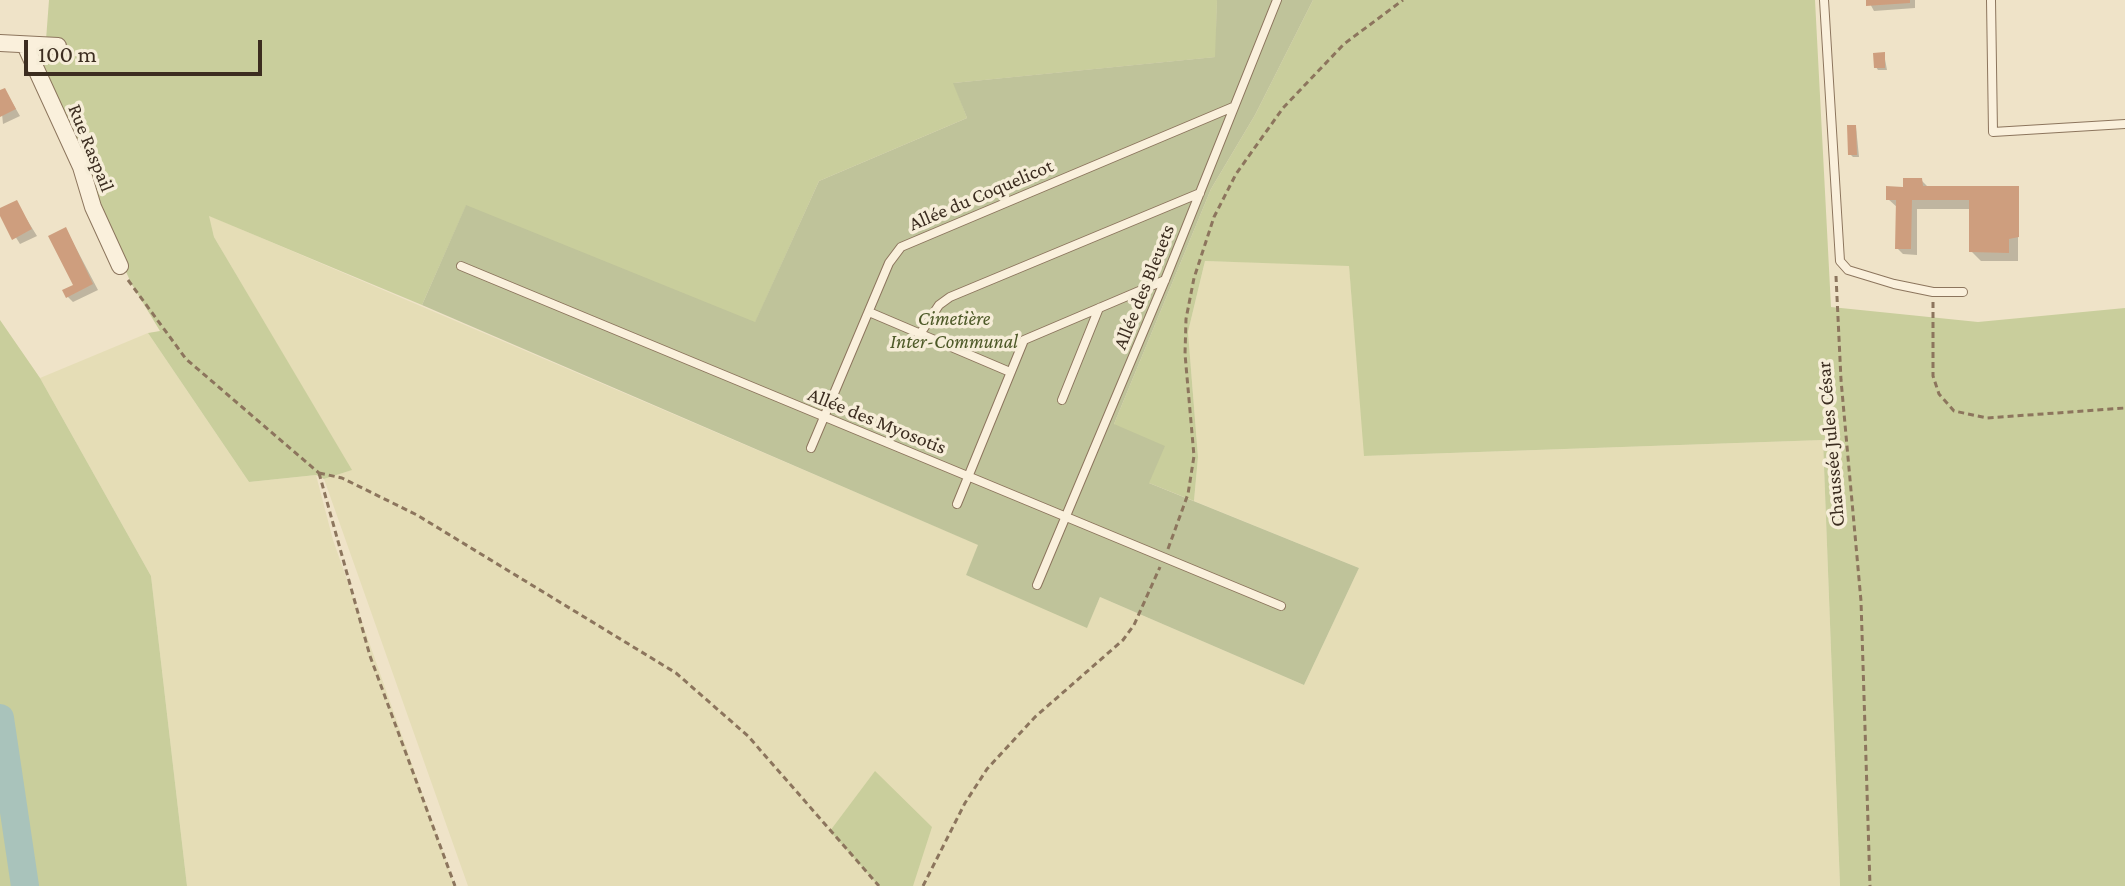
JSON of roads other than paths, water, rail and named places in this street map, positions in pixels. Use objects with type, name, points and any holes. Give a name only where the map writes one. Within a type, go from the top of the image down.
[{"type":"street","points":[[0,43],[58,46]]},
{"type":"street","name":"Rue Raspail","points":[[25,45],[81,167],[93,207],[120,266]]},
{"type":"lane","name":"Allée des Bleuets","points":[[1037,585],[1165,280],[1277,0]]},
{"type":"lane","points":[[1824,0],[1840,261],[1848,270],[1933,292],[1963,292]]},
{"type":"lane","points":[[1991,0],[1993,132],[2125,124]]},
{"type":"lane","name":"Allée du Coquelicot","points":[[811,448],[889,263],[901,247],[1233,107]]},
{"type":"lane","points":[[920,334],[939,305],[950,297],[1200,193]]},
{"type":"lane","name":"Allée des Myosotis","points":[[461,266],[1281,606]]},
{"type":"lane","points":[[957,504],[1024,340],[1165,280]]},
{"type":"lane","points":[[1062,400],[1099,308]]},
{"type":"lane","points":[[869,312],[1010,372]]},
{"type":"waterway","points":[[0,718],[25,886]]},
{"type":"park label","name":"Cimetière Inter-Communal","points":[[954,330]]}]
